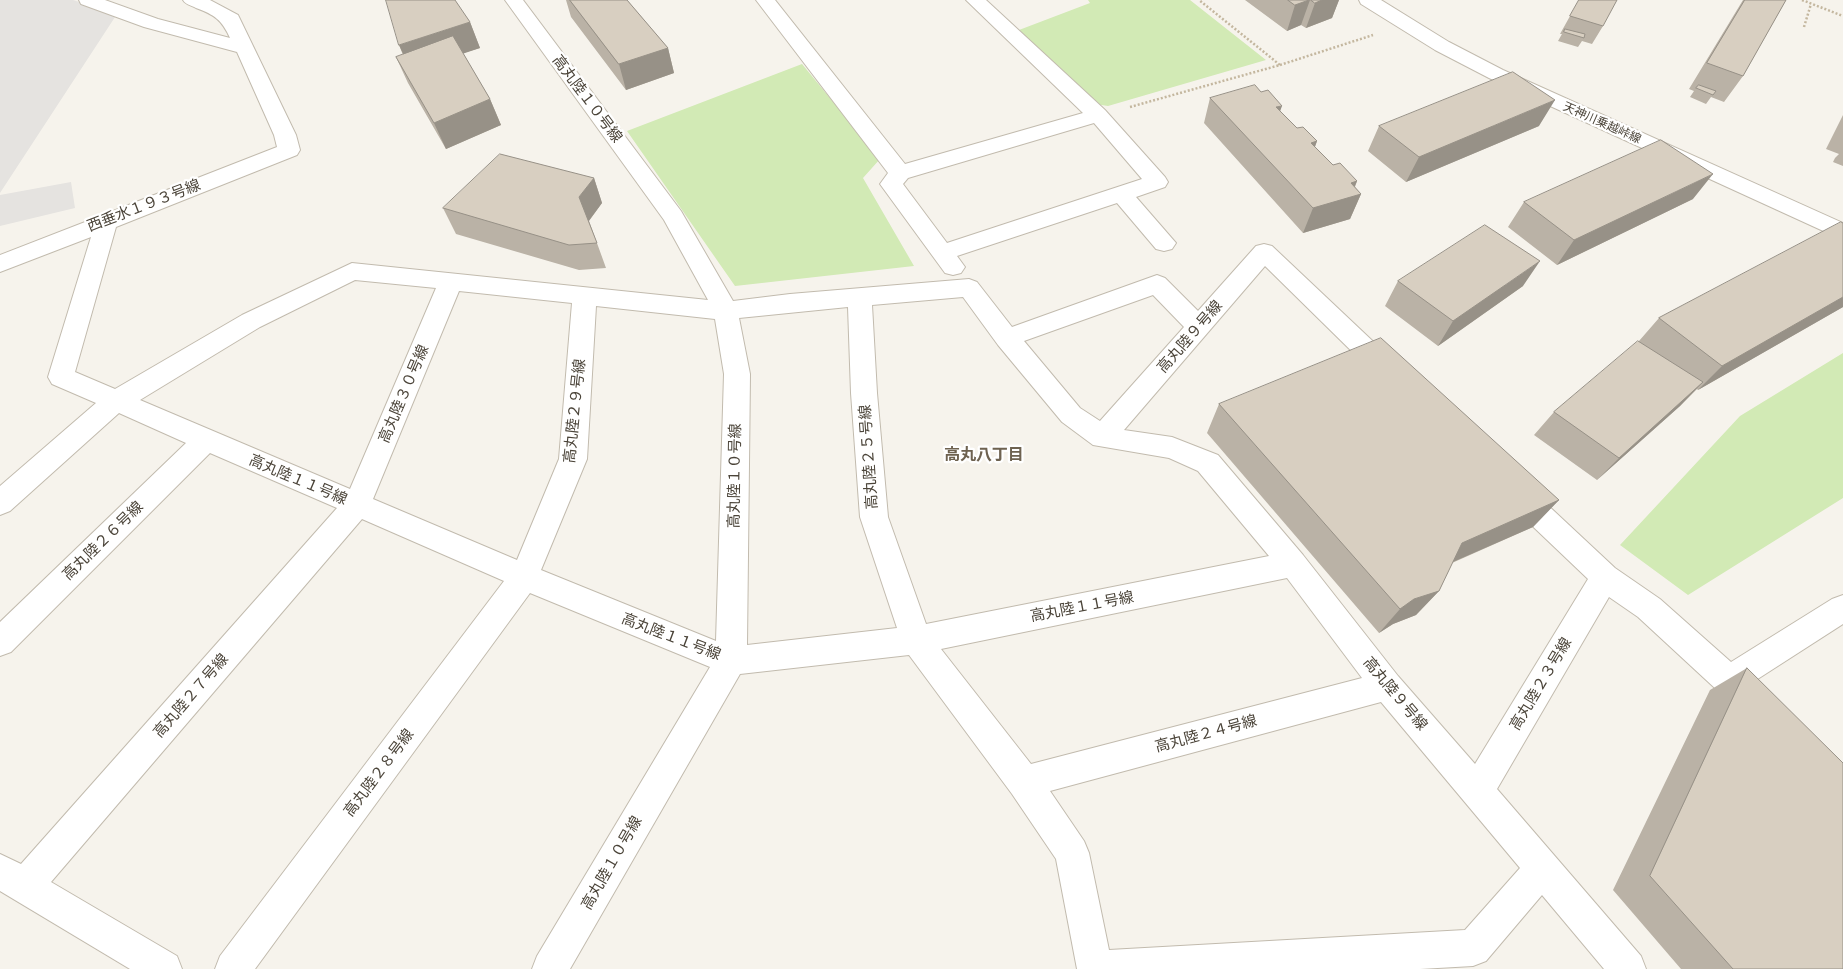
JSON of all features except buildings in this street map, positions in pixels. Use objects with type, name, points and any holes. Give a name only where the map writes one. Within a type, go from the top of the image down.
[{"type":"street","points":[[88,0],[151,23],[244,48]]},
{"type":"street","points":[[192,0],[204,4],[231,19],[244,48]]},
{"type":"street","name":"高丸陸１０号線","points":[[514,0],[673,216],[726,311],[737,374],[731,661],[550,969]]},
{"type":"street","points":[[764,0],[900,173]]},
{"type":"street","points":[[941,253],[1157,182],[1098,116],[976,0]]},
{"type":"street","name":"天神川乗越峠線","points":[[1368,0],[1406,25],[1488,70],[1551,101],[1740,184],[1843,232]]},
{"type":"street","name":"西垂水１９３号線","points":[[0,264],[107,220],[289,150],[285,135],[244,48]]},
{"type":"street","points":[[1098,116],[900,173],[891,184],[1006,338],[1071,415],[1102,437]]},
{"type":"street","points":[[1121,194],[1164,243]]},
{"type":"street","name":"高丸陸１１号線","points":[[107,220],[61,377],[114,402],[524,577],[731,661],[916,640],[1293,564]]},
{"type":"street","name":"高丸陸９号線","points":[[1102,437],[1264,252],[1406,388]]},
{"type":"street","points":[[0,502],[114,402],[251,321],[352,271],[726,311],[969,288]]},
{"type":"street","name":"高丸陸３０号線","points":[[357,506],[451,282]]},
{"type":"street","points":[[1006,338],[1157,284],[1198,327]]},
{"type":"street","name":"高丸陸２９号線","points":[[524,577],[573,460],[585,297]]},
{"type":"street","name":"高丸陸２５号線","points":[[860,298],[864,392],[874,517],[916,640],[1024,782],[1072,853],[1095,969]]},
{"type":"street","name":"高丸陸９号線","points":[[1102,437],[1172,448],[1208,463],[1293,564],[1387,686],[1628,969]]},
{"type":"street","name":"高丸陸２６号線","points":[[0,642],[205,441]]},
{"type":"street","points":[[1498,476],[1605,577],[1649,608],[1772,720]]},
{"type":"street","name":"高丸陸２７号線","points":[[12,879],[357,506]]},
{"type":"street","name":"高丸陸２８号線","points":[[234,969],[524,577]]},
{"type":"street","name":"高丸陸２３号線","points":[[1477,791],[1605,577]]},
{"type":"street","points":[[1728,680],[1843,608]]},
{"type":"street","name":"高丸陸２４号線","points":[[1024,782],[1387,686]]},
{"type":"street","points":[[1095,969],[1473,948],[1542,869]]},
{"type":"street","points":[[12,879],[164,969]]},
{"type":"path","points":[[1199,0],[1280,65]]},
{"type":"path","points":[[1802,0],[1843,16]]},
{"type":"path","points":[[1804,27],[1811,4]]},
{"type":"path","points":[[1098,116],[1280,65],[1406,25]]},
{"type":"green space","points":[[1088,0],[1190,0],[1266,60],[1108,106],[1095,104],[1019,30],[1090,3]]},
{"type":"green space","points":[[802,64],[880,159],[863,178],[914,266],[735,286],[627,131]]},
{"type":"green space","points":[[1843,353],[1843,498],[1688,595],[1620,545],[1740,416]]},
{"type":"shaded area","points":[[0,0],[73,0],[117,14],[0,193]]},
{"type":"shaded area","points":[[71,182],[75,208],[0,226],[0,195]]},
{"type":"district","name":"高丸八丁目","points":[[984,455]]}]
